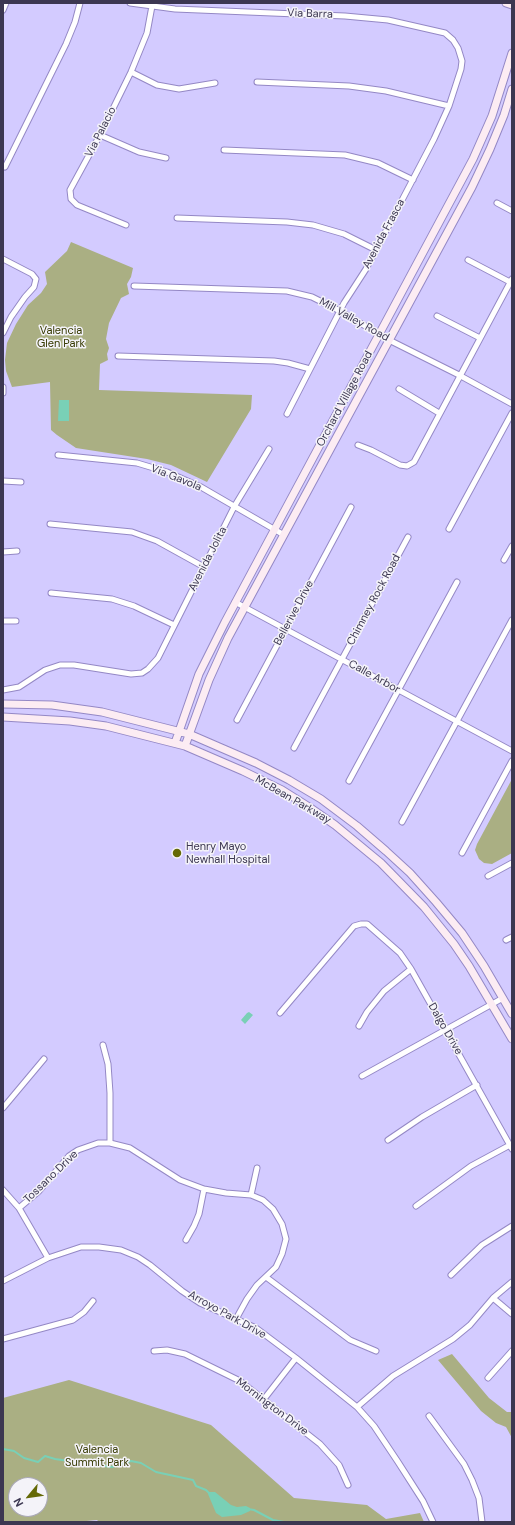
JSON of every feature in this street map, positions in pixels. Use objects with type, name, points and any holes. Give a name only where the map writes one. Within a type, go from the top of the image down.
[{"type":"main road","points":[[506,3],[512,5]]},
{"type":"main road","name":"Orchard Village Road","points":[[175,743],[199,674],[235,602],[437,229],[473,159],[492,116],[512,53]]},
{"type":"main road","name":"Orchard Village Road","points":[[185,746],[213,669],[472,187],[504,115],[512,89]]},
{"type":"main road","name":"McBean Parkway","points":[[3,704],[52,706],[102,712],[189,734],[256,763],[321,799],[357,826],[406,869],[436,902],[462,934],[484,966],[512,1014]]},
{"type":"main road","name":"McBean Parkway","points":[[3,717],[70,721],[106,726],[175,743],[243,771],[282,790],[335,825],[381,863],[424,907],[454,944],[512,1039]]},
{"type":"main road","points":[[335,825],[346,823],[357,826]]},
{"type":"street","points":[[3,10],[6,3]]},
{"type":"street","points":[[5,167],[66,44],[75,22],[80,3]]},
{"type":"street","name":"Via Barra","points":[[130,3],[175,9],[345,16],[388,20],[444,33],[453,40],[458,48]]},
{"type":"street","name":"Via Palacio","points":[[126,225],[77,205],[71,199],[70,190],[100,135],[131,72],[147,34],[152,6]]},
{"type":"street","name":"Avenida Frasca","points":[[287,414],[340,311],[376,250],[413,180],[449,106],[461,69],[462,61],[458,48]]},
{"type":"street","points":[[131,72],[157,85],[179,88],[215,83]]},
{"type":"street","points":[[257,82],[349,86],[379,90],[449,106]]},
{"type":"street","points":[[100,135],[139,152],[166,158]]},
{"type":"street","points":[[224,150],[345,155],[378,163],[413,180]]},
{"type":"street","points":[[497,203],[512,211]]},
{"type":"street","points":[[177,218],[288,222],[313,225],[344,234],[376,250]]},
{"type":"street","points":[[3,260],[32,274],[36,279],[34,287],[11,316],[3,333]]},
{"type":"street","points":[[358,445],[372,450],[400,465],[407,466],[414,462],[511,280],[468,260]]},
{"type":"street","name":"Mill Valley Road","points":[[134,286],[287,291],[312,297],[512,404]]},
{"type":"street","points":[[437,316],[480,338]]},
{"type":"street","points":[[118,356],[274,360],[288,362],[310,369]]},
{"type":"street","points":[[3,387],[3,393]]},
{"type":"street","points":[[399,388],[439,413]]},
{"type":"street","points":[[449,528],[512,413]]},
{"type":"street","name":"Avenida Jolita","points":[[3,690],[19,687],[45,670],[60,665],[74,665],[131,674],[148,669],[158,658],[234,507],[269,448]]},
{"type":"street","name":"Via Gavola","points":[[58,455],[137,464],[167,472],[201,487],[284,535]]},
{"type":"street","points":[[3,481],[21,482]]},
{"type":"street","name":"Bellerive Drive","points":[[237,720],[351,507]]},
{"type":"street","points":[[50,524],[132,532],[157,542],[204,567]]},
{"type":"street","name":"Chimney Rock Road","points":[[294,748],[408,537]]},
{"type":"street","points":[[504,560],[512,546]]},
{"type":"street","points":[[3,552],[17,552]]},
{"type":"street","points":[[349,781],[457,582]]},
{"type":"street","points":[[51,593],[112,599],[134,606],[174,625]]},
{"type":"street","name":"Calle Arbor","points":[[235,602],[512,752]]},
{"type":"street","points":[[402,822],[512,620]]},
{"type":"street","points":[[3,621],[16,621]]},
{"type":"street","points":[[462,853],[512,761]]},
{"type":"street","points":[[488,876],[512,863]]},
{"type":"street","name":"Dalgo Drive","points":[[280,1014],[354,926],[367,924],[400,953],[411,969],[511,1147]]},
{"type":"street","points":[[506,940],[512,937]]},
{"type":"street","points":[[359,1026],[367,1012],[384,991],[411,969]]},
{"type":"street","points":[[362,1076],[503,998]]},
{"type":"street","points":[[103,1045],[108,1064],[110,1093],[110,1143]]},
{"type":"street","points":[[3,1108],[44,1060]]},
{"type":"street","points":[[388,1140],[422,1117],[477,1085]]},
{"type":"street","name":"Tossano Drive","points":[[19,1208],[39,1191],[69,1156],[88,1146],[110,1143],[130,1148],[180,1180],[204,1188],[226,1193],[251,1195],[263,1200],[273,1209],[282,1224],[286,1239],[282,1254],[276,1267],[257,1285],[236,1319]]},
{"type":"street","points":[[416,1206],[471,1166],[511,1147]]},
{"type":"street","points":[[251,1195],[257,1168]]},
{"type":"street","points":[[186,1240],[199,1214],[204,1188]]},
{"type":"street","points":[[3,1190],[19,1208],[48,1258]]},
{"type":"street","points":[[451,1275],[482,1245],[512,1226]]},
{"type":"street","name":"Arroyo Park Drive","points":[[3,1281],[48,1258],[82,1247],[99,1247],[121,1250],[138,1257],[200,1303],[256,1328],[357,1407],[374,1426],[423,1501],[434,1522]]},
{"type":"street","points":[[266,1277],[350,1340],[376,1351]]},
{"type":"street","points":[[357,1407],[393,1376],[453,1339],[470,1325],[493,1298],[512,1282]]},
{"type":"street","points":[[493,1298],[512,1314]]},
{"type":"street","points":[[3,1339],[73,1320],[84,1312],[93,1301]]},
{"type":"street","name":"Mornington Drive","points":[[154,1351],[167,1350],[185,1354],[240,1381],[320,1444],[338,1465],[348,1485]]},
{"type":"street","points":[[488,1378],[510,1360],[512,1352]]},
{"type":"street","points":[[264,1399],[296,1358]]},
{"type":"street","points":[[429,1416],[464,1464],[472,1480],[479,1498],[482,1522]]},
{"type":"green space","name":"Valencia Glen Park","points":[[71,242],[133,268],[131,277],[127,284],[129,294],[121,298],[109,323],[106,339],[109,348],[107,354],[108,360],[100,364],[99,390],[252,395],[251,409],[207,482],[171,465],[147,459],[76,448],[51,430],[50,382],[12,387],[6,371],[5,360],[7,343],[16,324],[28,305],[41,293],[47,284],[45,272],[67,251]]},
{"type":"green space","points":[[512,779],[512,853],[492,864],[484,863],[479,859],[475,850],[477,844]]},
{"type":"green space","points":[[452,1354],[489,1398],[507,1412],[512,1412],[512,1438],[506,1427],[496,1423],[481,1411],[438,1360]]},
{"type":"green space","name":"Valencia Summit Park","points":[[69,1380],[211,1425],[294,1498],[367,1505],[386,1519],[420,1513],[424,1522],[99,1522],[97,1520],[76,1522],[3,1522],[3,1398]]},
{"type":"shaded area","points":[[59,400],[69,400],[69,421],[58,421]]},
{"type":"shaded area","points":[[249,1012],[253,1015],[245,1024],[241,1020]]},
{"type":"shaded area","points":[[208,1492],[215,1492],[231,1505],[237,1507],[246,1506],[250,1508],[250,1511],[241,1515],[222,1517],[216,1513]]},
{"type":"waterway","points":[[3,1449],[14,1451],[24,1458],[38,1462],[45,1456],[55,1459],[112,1467],[131,1461],[141,1463],[156,1472],[193,1480],[196,1486],[206,1490],[210,1494]]},
{"type":"waterway","points":[[248,1509],[254,1510],[273,1520],[284,1522]]},
{"type":"place","name":"Henry Mayo Newhall Hospital","points":[[177,853]]}]
